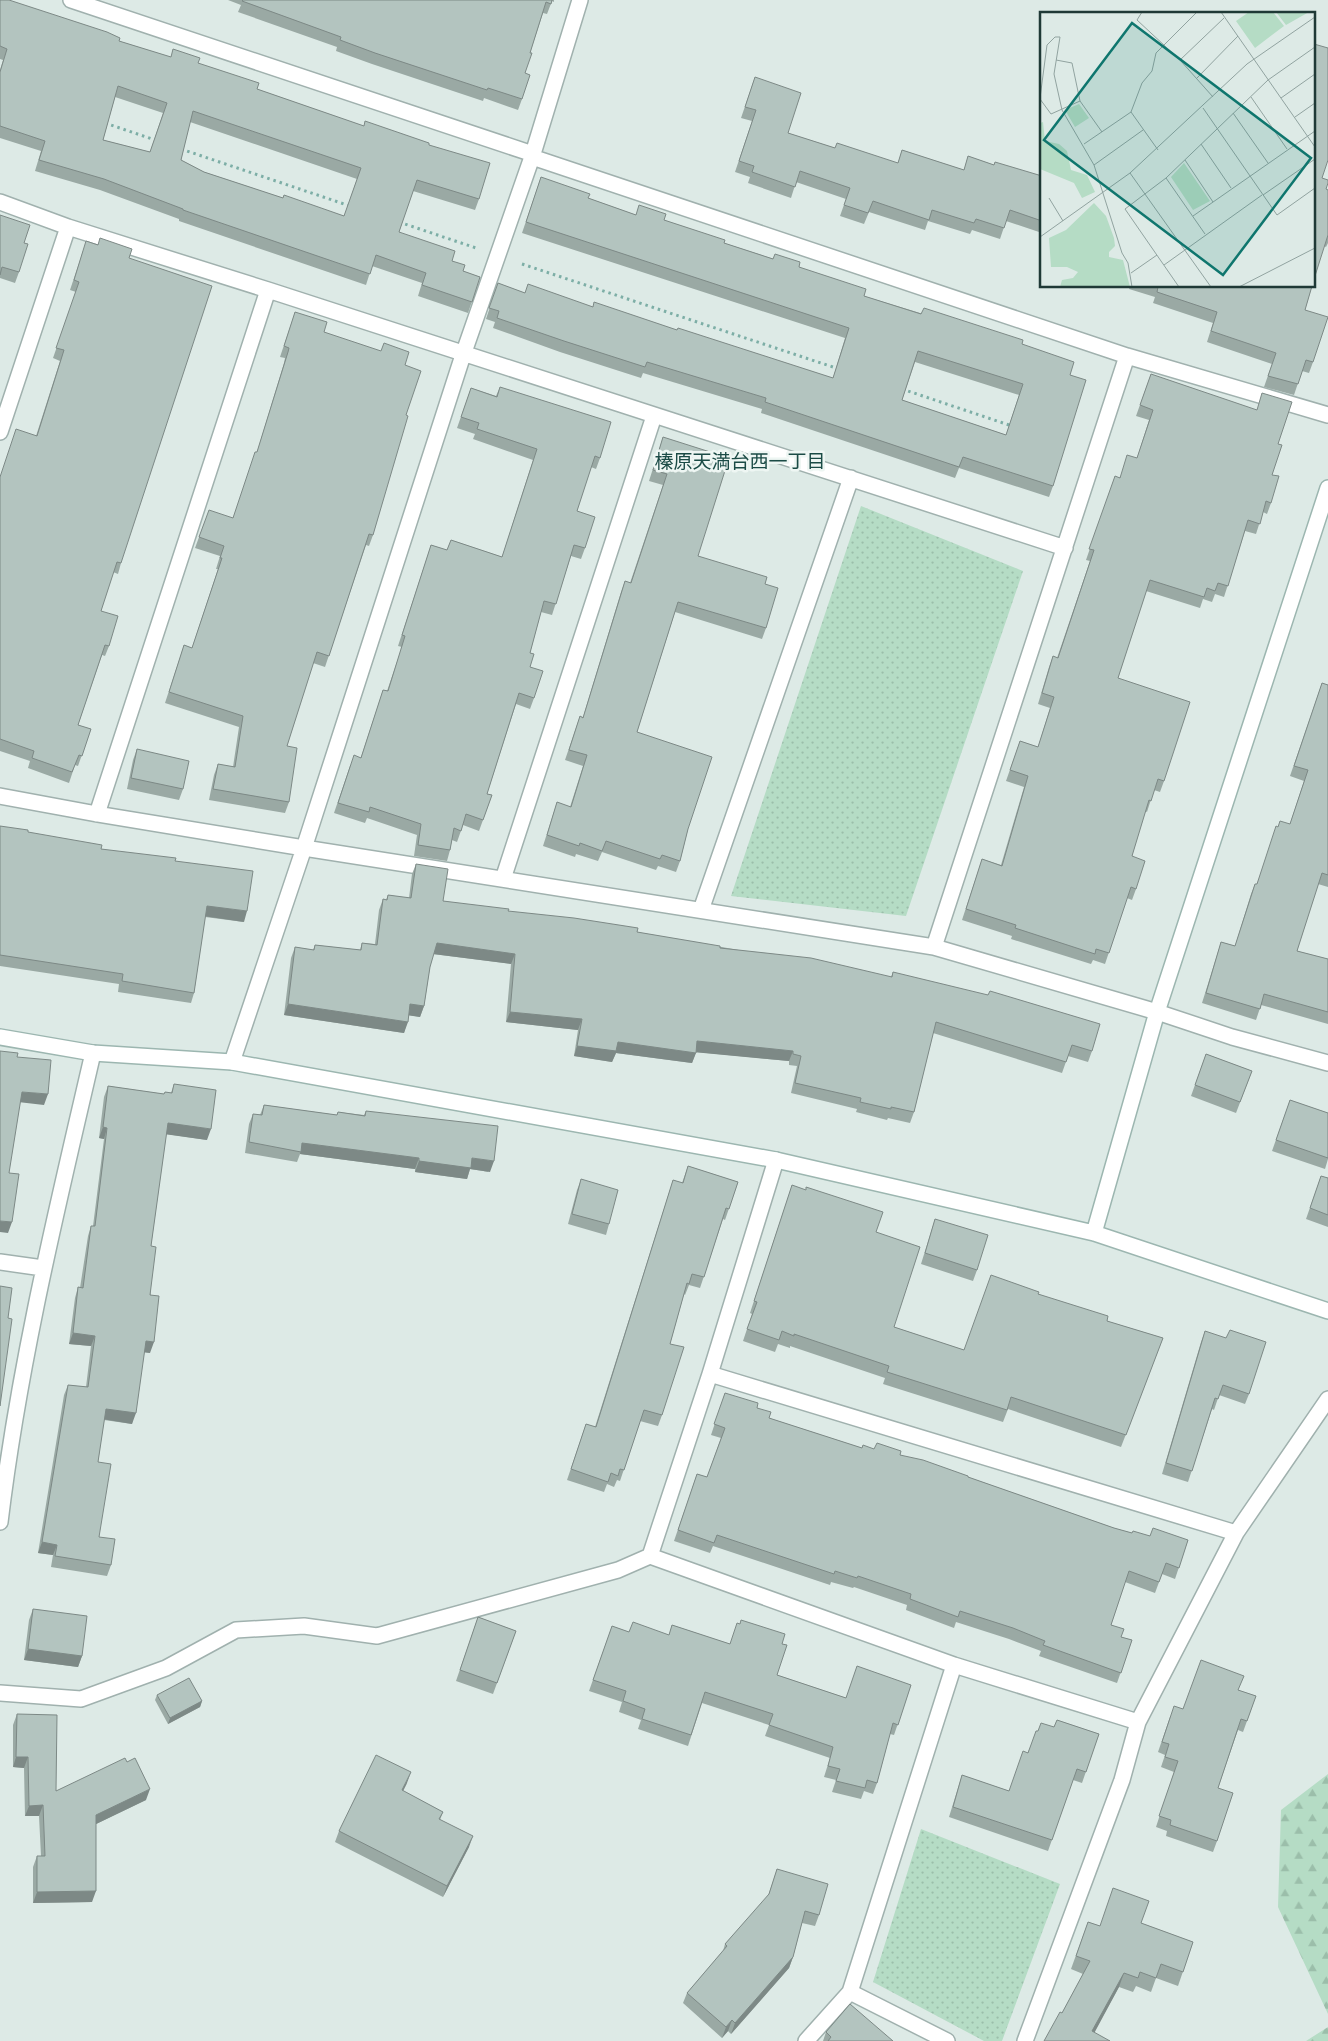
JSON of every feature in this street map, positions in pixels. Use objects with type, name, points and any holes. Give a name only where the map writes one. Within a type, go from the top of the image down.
[{"type":"street","points":[[71,0],[1128,356],[1328,415]]},
{"type":"street","points":[[232,1062],[304,848],[463,354],[532,155],[580,0]]},
{"type":"street","points":[[0,202],[68,228],[268,290],[1065,548]]},
{"type":"street","points":[[0,432],[68,228]]},
{"type":"street","points":[[97,814],[268,290]]},
{"type":"street","points":[[934,947],[1128,356]]},
{"type":"street","points":[[503,879],[654,416]]},
{"type":"street","points":[[701,910],[850,478]]},
{"type":"street","points":[[1094,1233],[1157,1012],[1328,488]]},
{"type":"street","points":[[0,796],[304,848],[934,947],[1157,1012],[1232,1037],[1328,1063]]},
{"type":"street","points":[[0,1037],[93,1053],[232,1062],[776,1160],[1094,1233],[1328,1311]]},
{"type":"street","points":[[0,1522],[2,1484],[43,1268],[93,1053]]},
{"type":"street","points":[[650,1556],[710,1374],[776,1160]]},
{"type":"street","points":[[0,1262],[43,1268]]},
{"type":"street","points":[[710,1374],[1236,1533]]},
{"type":"street","points":[[1025,2041],[1122,1780],[1138,1722],[1236,1533],[1328,1399]]},
{"type":"street","points":[[0,1693],[82,1699],[166,1668],[236,1630],[304,1626],[377,1636],[618,1570],[650,1556],[954,1666],[1138,1722]]},
{"type":"street","points":[[806,2041],[850,1992],[954,1666]]},
{"type":"street","points":[[850,1992],[947,2041]]},
{"type":"path","points":[[103,122],[160,142]]},
{"type":"path","points":[[178,148],[357,208]]},
{"type":"path","points":[[394,221],[839,369]]},
{"type":"path","points":[[896,388],[1020,428]]},
{"type":"green space","points":[[861,506],[1023,571],[906,916],[731,896]]},
{"type":"green space","points":[[1328,1774],[1328,2014],[1278,1907],[1281,1810]]},
{"type":"green space","points":[[921,1829],[1060,1884],[1002,2041],[984,2041],[873,1982]]},
{"type":"green space","points":[[1328,2027],[1328,2041],[1306,2041]]},
{"type":"building","points":[[0,0],[9,0],[107,32],[120,38],[119,41],[171,57],[173,49],[200,58],[198,63],[259,83],[257,89],[364,126],[365,121],[429,143],[429,145],[490,163],[479,199],[417,180],[399,232],[455,251],[452,261],[465,265],[463,271],[480,277],[472,302],[422,285],[426,273],[376,255],[370,274],[183,210],[104,179],[39,160],[45,141],[0,126],[0,72],[7,49],[0,46]],"holes":[[[118,86],[167,103],[150,152],[103,140]],[[193,111],[361,168],[344,216],[284,195],[283,198],[204,172],[181,160]]]},
{"type":"building","points":[[243,0],[552,0],[551,4],[546,2],[530,53],[532,53],[525,73],[530,75],[522,99],[488,88],[487,90],[375,53],[340,40],[341,37]]},
{"type":"building","points":[[1316,45],[1328,48],[1328,160],[1322,178],[1328,180],[1326,189],[1328,190],[1328,235],[1316,273]]},
{"type":"building","points":[[755,77],[801,93],[788,133],[835,148],[837,143],[898,163],[902,150],[964,170],[968,156],[994,165],[995,162],[1040,175],[1040,220],[1010,210],[1004,228],[976,219],[974,223],[932,210],[929,220],[873,201],[868,213],[844,205],[850,188],[800,171],[795,187],[752,172],[754,166],[739,161],[756,110],[745,107]]},
{"type":"building","points":[[541,177],[590,194],[588,198],[636,215],[639,205],[666,214],[664,220],[725,240],[724,243],[773,259],[775,254],[800,262],[799,267],[866,289],[864,296],[921,314],[924,308],[1023,340],[1022,344],[1074,362],[1070,375],[1086,380],[1053,486],[963,457],[959,467],[765,402],[766,398],[647,362],[645,367],[497,318],[499,311],[489,308],[498,283],[525,293],[528,284],[593,307],[594,302],[677,330],[678,328],[833,378],[849,328],[526,222]],"holes":[[[918,351],[1023,384],[1006,435],[902,400]]]},
{"type":"building","points":[[0,215],[30,225],[24,243],[28,244],[19,272],[2,267],[0,275]]},
{"type":"building","points":[[100,238],[132,249],[129,258],[212,286],[121,563],[117,562],[101,611],[118,616],[109,646],[105,645],[78,725],[91,729],[82,756],[79,755],[72,772],[32,758],[34,751],[0,739],[0,477],[16,429],[37,436],[64,350],[56,348],[79,282],[74,280],[86,241],[98,245]]},
{"type":"building","points":[[1158,288],[1311,288],[1305,310],[1328,317],[1313,362],[1306,360],[1298,384],[1268,376],[1276,353],[1211,331],[1217,312],[1157,292]]},
{"type":"building","points":[[295,312],[327,322],[324,332],[381,351],[384,343],[409,352],[405,365],[421,371],[406,415],[408,416],[373,535],[369,534],[329,656],[317,652],[287,746],[297,748],[289,802],[213,789],[218,764],[235,767],[243,716],[169,692],[184,645],[192,648],[222,558],[220,558],[224,546],[199,537],[209,510],[233,518],[255,452],[257,452],[288,352],[289,348],[284,346]]},
{"type":"building","points":[[1151,374],[1257,410],[1262,393],[1292,402],[1278,444],[1282,445],[1272,475],[1279,476],[1271,503],[1266,501],[1260,524],[1248,520],[1228,586],[1218,583],[1215,591],[1207,588],[1204,597],[1150,580],[1118,678],[1190,702],[1164,781],[1158,779],[1151,801],[1149,800],[1132,856],[1145,861],[1136,889],[1131,887],[1109,953],[1096,949],[1095,954],[1015,928],[1016,925],[966,909],[982,859],[1002,866],[1028,776],[1010,770],[1020,741],[1038,747],[1054,697],[1042,693],[1053,656],[1058,658],[1094,550],[1089,549],[1115,476],[1120,478],[1127,455],[1137,458],[1153,410],[1140,405]]},
{"type":"building","points":[[500,387],[611,422],[600,458],[595,456],[577,511],[595,517],[585,548],[574,545],[556,604],[544,601],[530,653],[534,654],[530,667],[543,671],[534,698],[519,693],[487,794],[492,795],[483,820],[466,814],[461,831],[454,828],[450,850],[418,845],[421,824],[370,807],[369,812],[338,803],[354,755],[361,758],[383,690],[388,691],[405,636],[402,635],[431,545],[447,550],[451,540],[502,557],[537,449],[477,429],[479,423],[461,417],[471,388],[497,397]]},
{"type":"building","points":[[663,437],[729,458],[698,556],[767,577],[765,584],[778,588],[766,628],[678,602],[637,732],[712,757],[688,829],[680,861],[662,855],[660,859],[606,841],[602,851],[580,843],[579,846],[547,835],[557,802],[571,807],[587,755],[569,750],[580,716],[583,718],[625,581],[631,583],[667,474],[653,470]]},
{"type":"building","points":[[1322,683],[1328,685],[1328,875],[1322,873],[1297,951],[1328,959],[1328,1012],[1264,994],[1260,1009],[1206,993],[1221,942],[1235,946],[1276,826],[1278,827],[1280,821],[1290,824],[1308,770],[1294,766]]},
{"type":"building","points":[[137,749],[189,761],[183,789],[131,778]]},
{"type":"building","points":[[0,826],[102,845],[101,849],[176,858],[175,861],[253,871],[247,911],[207,906],[194,993],[122,981],[123,974],[0,955]]},
{"type":"building","points":[[416,864],[448,869],[443,901],[638,928],[637,932],[720,946],[720,948],[811,958],[892,977],[893,972],[988,995],[990,991],[1100,1024],[1092,1051],[1072,1045],[1066,1062],[936,1022],[914,1112],[860,1102],[861,1098],[795,1083],[801,1056],[793,1054],[793,1051],[697,1041],[696,1053],[618,1042],[616,1051],[577,1046],[582,1019],[510,1012],[515,954],[437,943],[430,967],[424,1006],[410,1004],[408,1022],[288,1004],[295,947],[314,950],[315,945],[361,950],[362,943],[377,945],[383,899],[387,900],[388,895],[411,898]]},
{"type":"building","points":[[0,1051],[18,1053],[17,1057],[51,1060],[48,1094],[22,1092],[9,1173],[19,1174],[12,1222],[0,1221]]},
{"type":"building","points":[[1206,1054],[1252,1071],[1240,1102],[1195,1085]]},
{"type":"building","points":[[174,1084],[216,1090],[211,1129],[168,1123],[151,1246],[156,1247],[150,1295],[159,1296],[154,1342],[146,1341],[136,1413],[106,1409],[98,1462],[111,1464],[99,1537],[115,1539],[111,1565],[55,1556],[57,1545],[42,1542],[68,1385],[88,1387],[95,1336],[73,1333],[78,1287],[83,1288],[91,1226],[95,1226],[107,1128],[103,1127],[108,1086],[164,1094],[165,1092],[172,1093]]},
{"type":"building","points":[[1290,1100],[1328,1113],[1328,1158],[1276,1140]]},
{"type":"building","points":[[264,1105],[337,1115],[338,1112],[365,1116],[366,1111],[498,1126],[494,1161],[472,1158],[471,1168],[419,1161],[419,1158],[302,1143],[301,1152],[249,1142],[253,1114],[262,1115]]},
{"type":"building","points":[[688,1166],[738,1182],[729,1209],[726,1208],[704,1277],[692,1274],[689,1284],[687,1283],[670,1344],[684,1347],[662,1415],[644,1410],[624,1470],[620,1469],[618,1476],[611,1473],[608,1482],[571,1469],[586,1424],[596,1427],[673,1180],[683,1183]]},
{"type":"building","points":[[1321,1176],[1328,1178],[1328,1215],[1310,1208]]},
{"type":"building","points":[[581,1179],[618,1190],[609,1224],[572,1214]]},
{"type":"building","points":[[792,1185],[806,1190],[806,1187],[883,1212],[876,1232],[920,1247],[894,1327],[964,1350],[991,1275],[1039,1292],[1038,1294],[1108,1316],[1107,1321],[1163,1338],[1126,1435],[1011,1397],[1007,1410],[887,1372],[889,1366],[794,1334],[794,1336],[782,1331],[779,1340],[747,1329],[757,1302],[754,1301]]},
{"type":"building","points":[[935,1219],[988,1235],[977,1270],[925,1253]]},
{"type":"building","points":[[0,1286],[12,1288],[8,1318],[12,1319],[0,1406]]},
{"type":"building","points":[[1230,1330],[1266,1342],[1249,1394],[1223,1385],[1218,1399],[1215,1398],[1192,1471],[1166,1463],[1205,1331],[1226,1338]]},
{"type":"building","points":[[725,1393],[758,1403],[757,1408],[771,1412],[769,1418],[862,1448],[863,1445],[874,1449],[877,1443],[901,1451],[900,1455],[923,1460],[1114,1528],[1150,1536],[1153,1528],[1188,1540],[1179,1568],[1166,1563],[1159,1582],[1129,1571],[1111,1625],[1124,1629],[1121,1637],[1132,1640],[1121,1673],[1043,1645],[1045,1641],[1013,1628],[960,1611],[958,1617],[910,1599],[911,1594],[858,1576],[857,1578],[835,1571],[834,1574],[717,1535],[714,1543],[678,1530],[697,1474],[707,1477],[725,1428],[714,1424]]},
{"type":"building","points":[[33,1609],[87,1616],[82,1656],[28,1649]]},
{"type":"building","points":[[478,1617],[516,1631],[497,1683],[460,1670]]},
{"type":"building","points":[[741,1620],[785,1634],[782,1644],[787,1645],[777,1675],[846,1698],[857,1666],[911,1685],[898,1725],[893,1723],[877,1783],[867,1780],[865,1788],[836,1781],[840,1769],[828,1766],[833,1747],[769,1725],[773,1714],[705,1692],[691,1735],[642,1719],[645,1709],[623,1701],[626,1691],[593,1680],[612,1626],[629,1632],[633,1622],[669,1635],[672,1625],[730,1644],[737,1623],[740,1624]]},
{"type":"building","points":[[1201,1660],[1244,1676],[1238,1690],[1256,1696],[1247,1721],[1241,1719],[1218,1788],[1233,1793],[1217,1841],[1170,1825],[1171,1820],[1159,1816],[1178,1761],[1165,1757],[1169,1744],[1162,1742],[1174,1706],[1183,1709]]},
{"type":"building","points":[[189,1678],[202,1701],[170,1718],[157,1695]]},
{"type":"building","points":[[17,1714],[57,1715],[56,1791],[125,1758],[127,1762],[135,1758],[150,1789],[96,1815],[96,1891],[37,1892],[37,1856],[45,1856],[43,1805],[29,1806],[28,1757],[16,1757]]},
{"type":"building","points":[[1057,1720],[1099,1734],[1086,1772],[1077,1769],[1052,1840],[953,1807],[962,1775],[1009,1791],[1023,1751],[1028,1753],[1041,1723],[1054,1727]]},
{"type":"building","points":[[376,1755],[411,1772],[402,1790],[443,1812],[439,1819],[473,1836],[447,1886],[339,1831]]},
{"type":"building","points":[[777,1869],[828,1884],[819,1915],[805,1911],[793,1957],[735,2023],[732,2020],[726,2027],[687,1993],[727,1946],[725,1944],[769,1894]]},
{"type":"building","points":[[1113,1888],[1149,1901],[1141,1923],[1193,1942],[1183,1972],[1161,1964],[1156,1978],[1140,1972],[1138,1978],[1124,1973],[1092,2031],[1110,2041],[1044,2041],[1060,2012],[1062,2013],[1090,1961],[1076,1956],[1088,1922],[1100,1926]]},
{"type":"building","points":[[850,2004],[893,2041],[828,2041],[831,2037],[826,2032]]},
{"type":"district","name":"榛原天満台西一丁目","points":[[740,461]]}]
